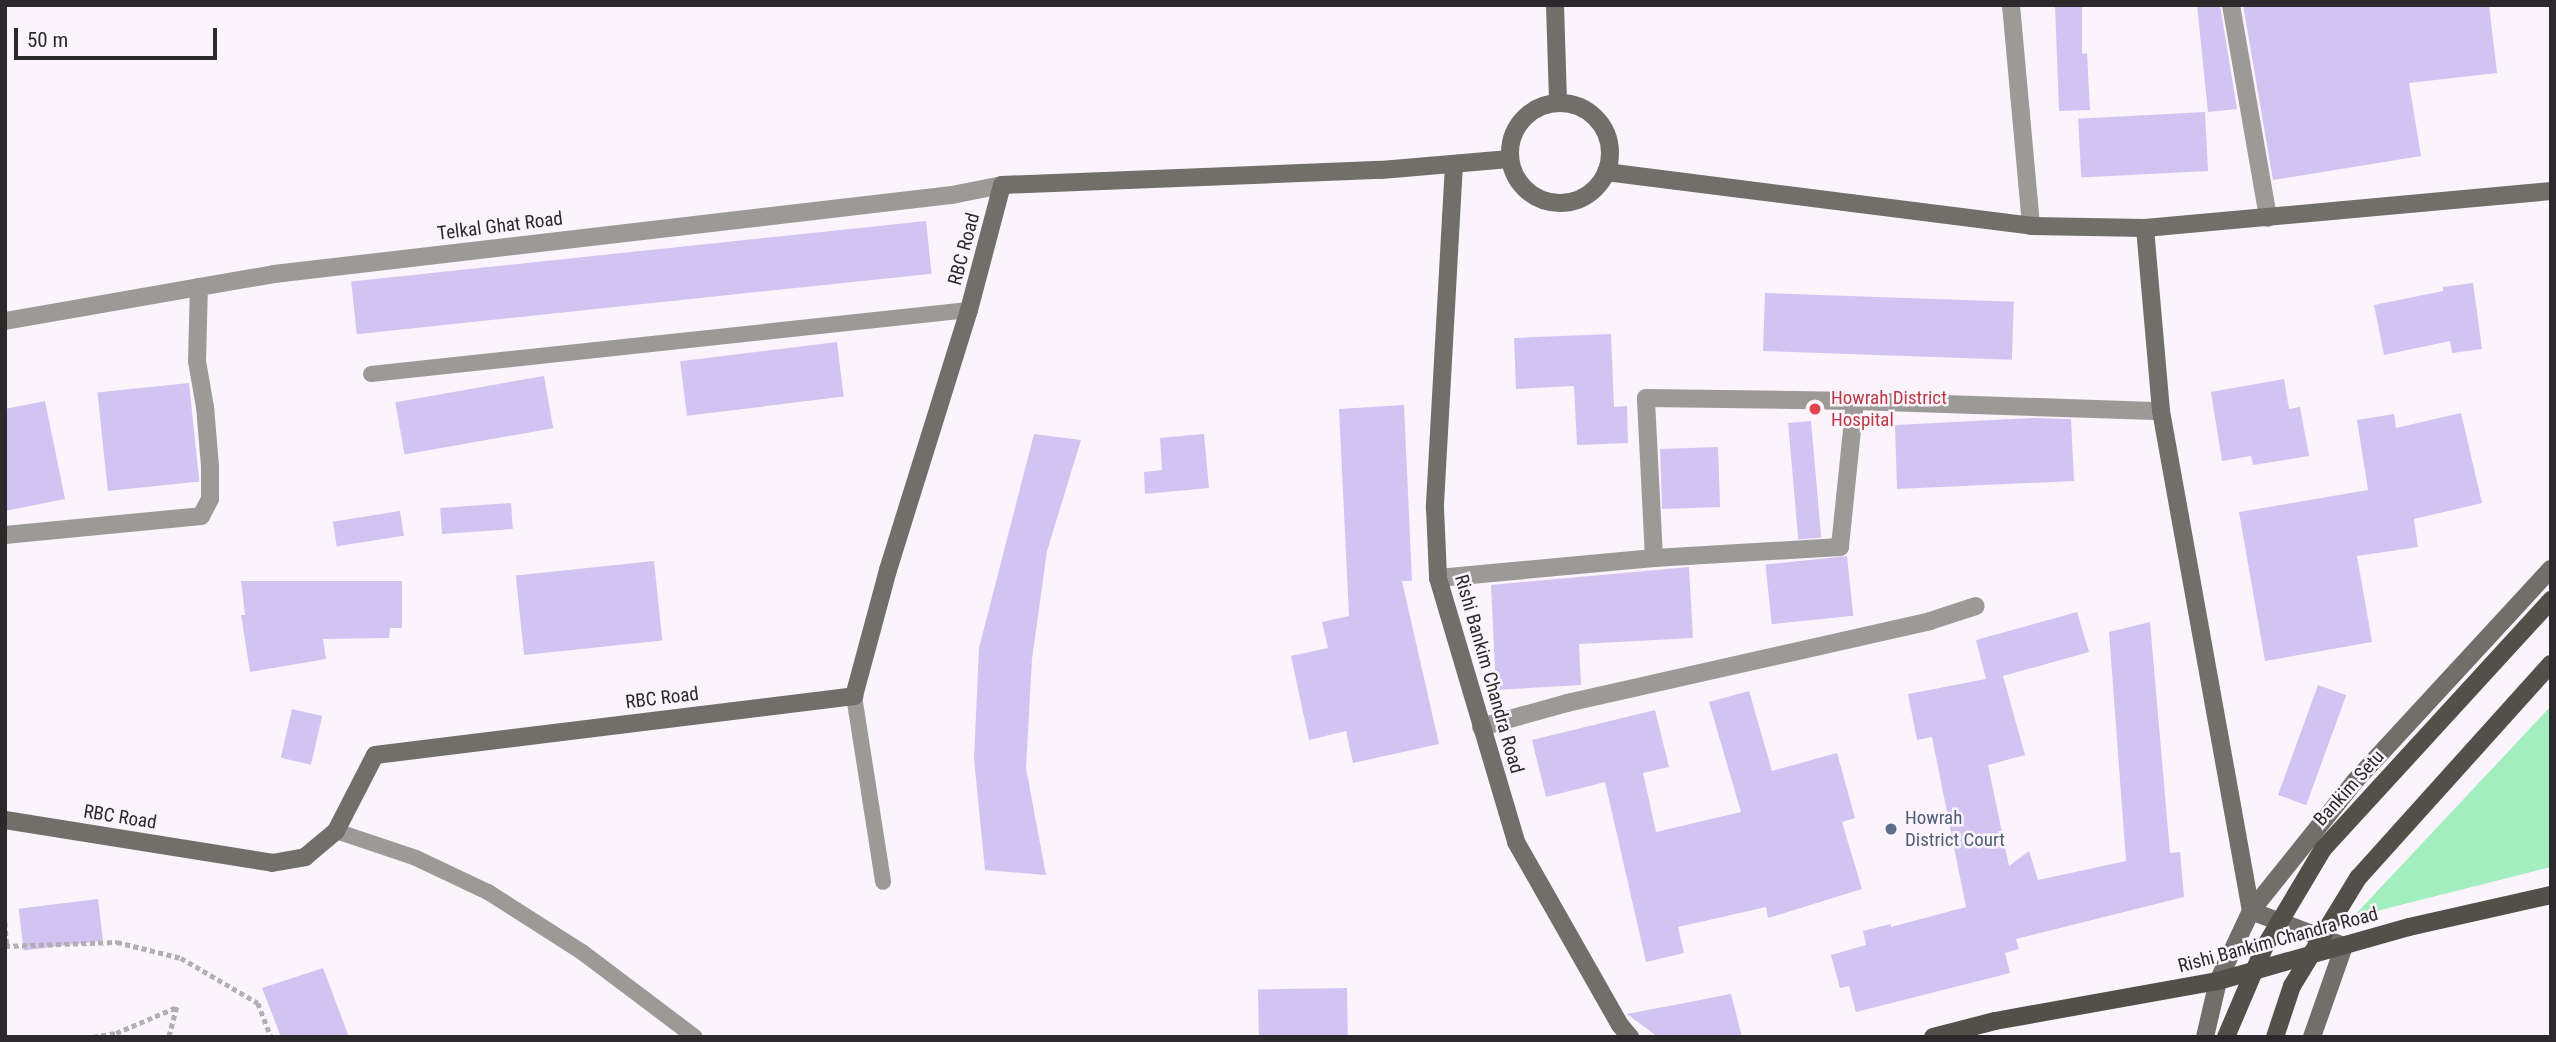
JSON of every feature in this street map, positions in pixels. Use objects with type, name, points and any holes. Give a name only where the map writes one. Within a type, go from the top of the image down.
[{"type":"main road","points":[[1555,5],[1558,103]]},
{"type":"main road","points":[[1558,103],[1589,113],[1601,125],[1608,140],[1610,156],[1606,172],[1597,187],[1584,197],[1568,203],[1552,203],[1536,198],[1523,188],[1514,174],[1510,159],[1511,142],[1517,127],[1528,115],[1542,106],[1558,103]]},
{"type":"main road","points":[[1002,185],[1381,170],[1510,159]]},
{"type":"main road","name":"Rishi Bankim Chandra Road","points":[[1454,164],[1435,508],[1438,578],[1516,842],[1620,1025],[1630,1037]]},
{"type":"main road","points":[[1606,172],[2031,226],[2145,228],[2551,191]]},
{"type":"main road","name":"RBC Road","points":[[5,820],[272,863],[305,857],[336,831],[375,755],[854,696],[888,570],[969,310],[1002,185]]},
{"type":"main road","points":[[2145,228],[2161,411],[2251,911]]},
{"type":"main road","points":[[2205,1037],[2218,981],[2251,911],[2356,780],[2551,569]]},
{"type":"main road","name":"Bankim Setu","points":[[2226,1037],[2264,948],[2323,849],[2551,600]]},
{"type":"main road","points":[[2275,1037],[2292,986],[2358,878],[2551,664]]},
{"type":"main road","name":"Rishi Bankim Chandra Road","points":[[1933,1037],[1992,1029],[2218,981],[2344,946],[2551,895]]},
{"type":"main road","points":[[2251,911],[2344,946],[2312,1037]]},
{"type":"street","points":[[2011,5],[2031,226]]},
{"type":"street","points":[[2231,5],[2268,218]]},
{"type":"street","name":"Telkal Ghat Road","points":[[5,321],[274,274],[952,195],[1002,185]]},
{"type":"street","points":[[5,535],[201,516],[210,499],[210,466],[205,407],[197,362],[199,287]]},
{"type":"street","points":[[1654,558],[1646,398],[1855,401],[2161,411]]},
{"type":"street","points":[[1438,578],[1654,558],[1840,547],[1855,401]]},
{"type":"street","points":[[1481,727],[1567,703],[1930,621],[1976,606]]},
{"type":"lane","points":[[371,374],[969,310]]},
{"type":"lane","points":[[854,696],[883,882]]},
{"type":"lane","points":[[336,831],[416,858],[488,892],[582,952],[695,1037]]},
{"type":"path","points":[[5,922],[6,946],[117,942],[181,958],[258,1003],[271,1037]]},
{"type":"path","points":[[93,1037],[117,1033],[177,1007],[169,1037]]},
{"type":"green space","points":[[2551,706],[2551,867],[2353,917]]},
{"type":"building","points":[[2055,5],[2082,5],[2082,54],[2087,53],[2090,110],[2059,111]]},
{"type":"building","points":[[2197,5],[2220,5],[2237,109],[2208,112]]},
{"type":"building","points":[[2243,5],[2489,5],[2497,73],[2409,83],[2421,156],[2273,180]]},
{"type":"building","points":[[2205,112],[2208,171],[2081,178],[2078,119]]},
{"type":"building","points":[[926,221],[932,274],[357,334],[351,281]]},
{"type":"building","points":[[2473,283],[2482,349],[2452,353],[2450,341],[2384,355],[2374,305],[2443,291],[2443,287]]},
{"type":"building","points":[[1765,293],[2014,302],[2012,360],[1763,351]]},
{"type":"building","points":[[1611,334],[1614,407],[1627,406],[1628,443],[1577,445],[1574,386],[1516,389],[1514,338]]},
{"type":"building","points":[[837,342],[844,397],[687,416],[680,361]]},
{"type":"building","points":[[544,376],[553,428],[404,454],[395,402]]},
{"type":"building","points":[[2284,379],[2289,409],[2300,407],[2309,456],[2253,465],[2251,456],[2222,461],[2211,392]]},
{"type":"building","points":[[189,383],[199,481],[108,491],[98,393]]},
{"type":"building","points":[[45,401],[65,499],[5,511],[5,409]]},
{"type":"building","points":[[1404,405],[1412,581],[1402,581],[1439,744],[1353,763],[1346,731],[1309,740],[1291,656],[1328,648],[1322,622],[1349,616],[1339,409]]},
{"type":"building","points":[[2461,413],[2482,503],[2414,519],[2418,547],[2357,556],[2372,642],[2265,661],[2239,512],[2368,490],[2357,420],[2394,414],[2396,428]]},
{"type":"building","points":[[2033,418],[2071,419],[2074,481],[1897,489],[1895,425]]},
{"type":"building","points":[[1811,421],[1821,538],[1798,540],[1788,423]]},
{"type":"building","points":[[1034,434],[1081,440],[1047,551],[1032,659],[1026,768],[1046,875],[985,870],[974,759],[979,648]]},
{"type":"building","points":[[1204,434],[1209,488],[1145,494],[1144,472],[1162,470],[1160,438]]},
{"type":"building","points":[[1718,447],[1720,507],[1662,509],[1660,449]]},
{"type":"building","points":[[511,503],[513,529],[442,534],[440,508]]},
{"type":"building","points":[[400,511],[404,536],[337,546],[333,522]]},
{"type":"building","points":[[1847,556],[1853,616],[1772,624],[1765,565]]},
{"type":"building","points":[[654,561],[662,641],[524,655],[516,576]]},
{"type":"building","points":[[1689,567],[1693,638],[1579,644],[1581,685],[1496,690],[1491,585]]},
{"type":"building","points":[[241,581],[402,581],[402,628],[390,628],[389,638],[323,639],[326,659],[250,672],[241,615],[245,615]]},
{"type":"building","points":[[2077,612],[2089,652],[2003,676],[2025,755],[1988,765],[2009,866],[2029,851],[2038,880],[2126,861],[2109,632],[2150,622],[2170,853],[2180,852],[2184,897],[2016,939],[2019,949],[2005,953],[2010,973],[1856,1012],[1849,986],[1840,988],[1831,955],[1866,945],[1863,931],[1891,924],[1891,927],[1966,907],[1932,737],[1917,740],[1908,694],[1986,679],[1976,640]]},
{"type":"building","points":[[2318,685],[2346,695],[2306,805],[2278,795]]},
{"type":"building","points":[[1749,691],[1772,771],[1837,753],[1855,818],[1842,822],[1862,889],[1768,918],[1766,907],[1678,927],[1684,953],[1646,962],[1605,782],[1546,797],[1532,740],[1655,710],[1669,767],[1643,773],[1656,832],[1741,812],[1709,702]]},
{"type":"building","points":[[292,709],[322,716],[311,765],[281,758]]},
{"type":"building","points":[[98,899],[103,941],[24,950],[19,909]]},
{"type":"building","points":[[323,968],[349,1037],[281,1037],[262,988]]},
{"type":"building","points":[[1347,988],[1348,1037],[1259,1037],[1258,990]]},
{"type":"building","points":[[1731,994],[1742,1037],[1658,1037],[1627,1014]]},
{"type":"place","name":"Howrah District Hospital","points":[[1815,409]]},
{"type":"place","name":"Howrah District Court","points":[[1891,829]]}]
